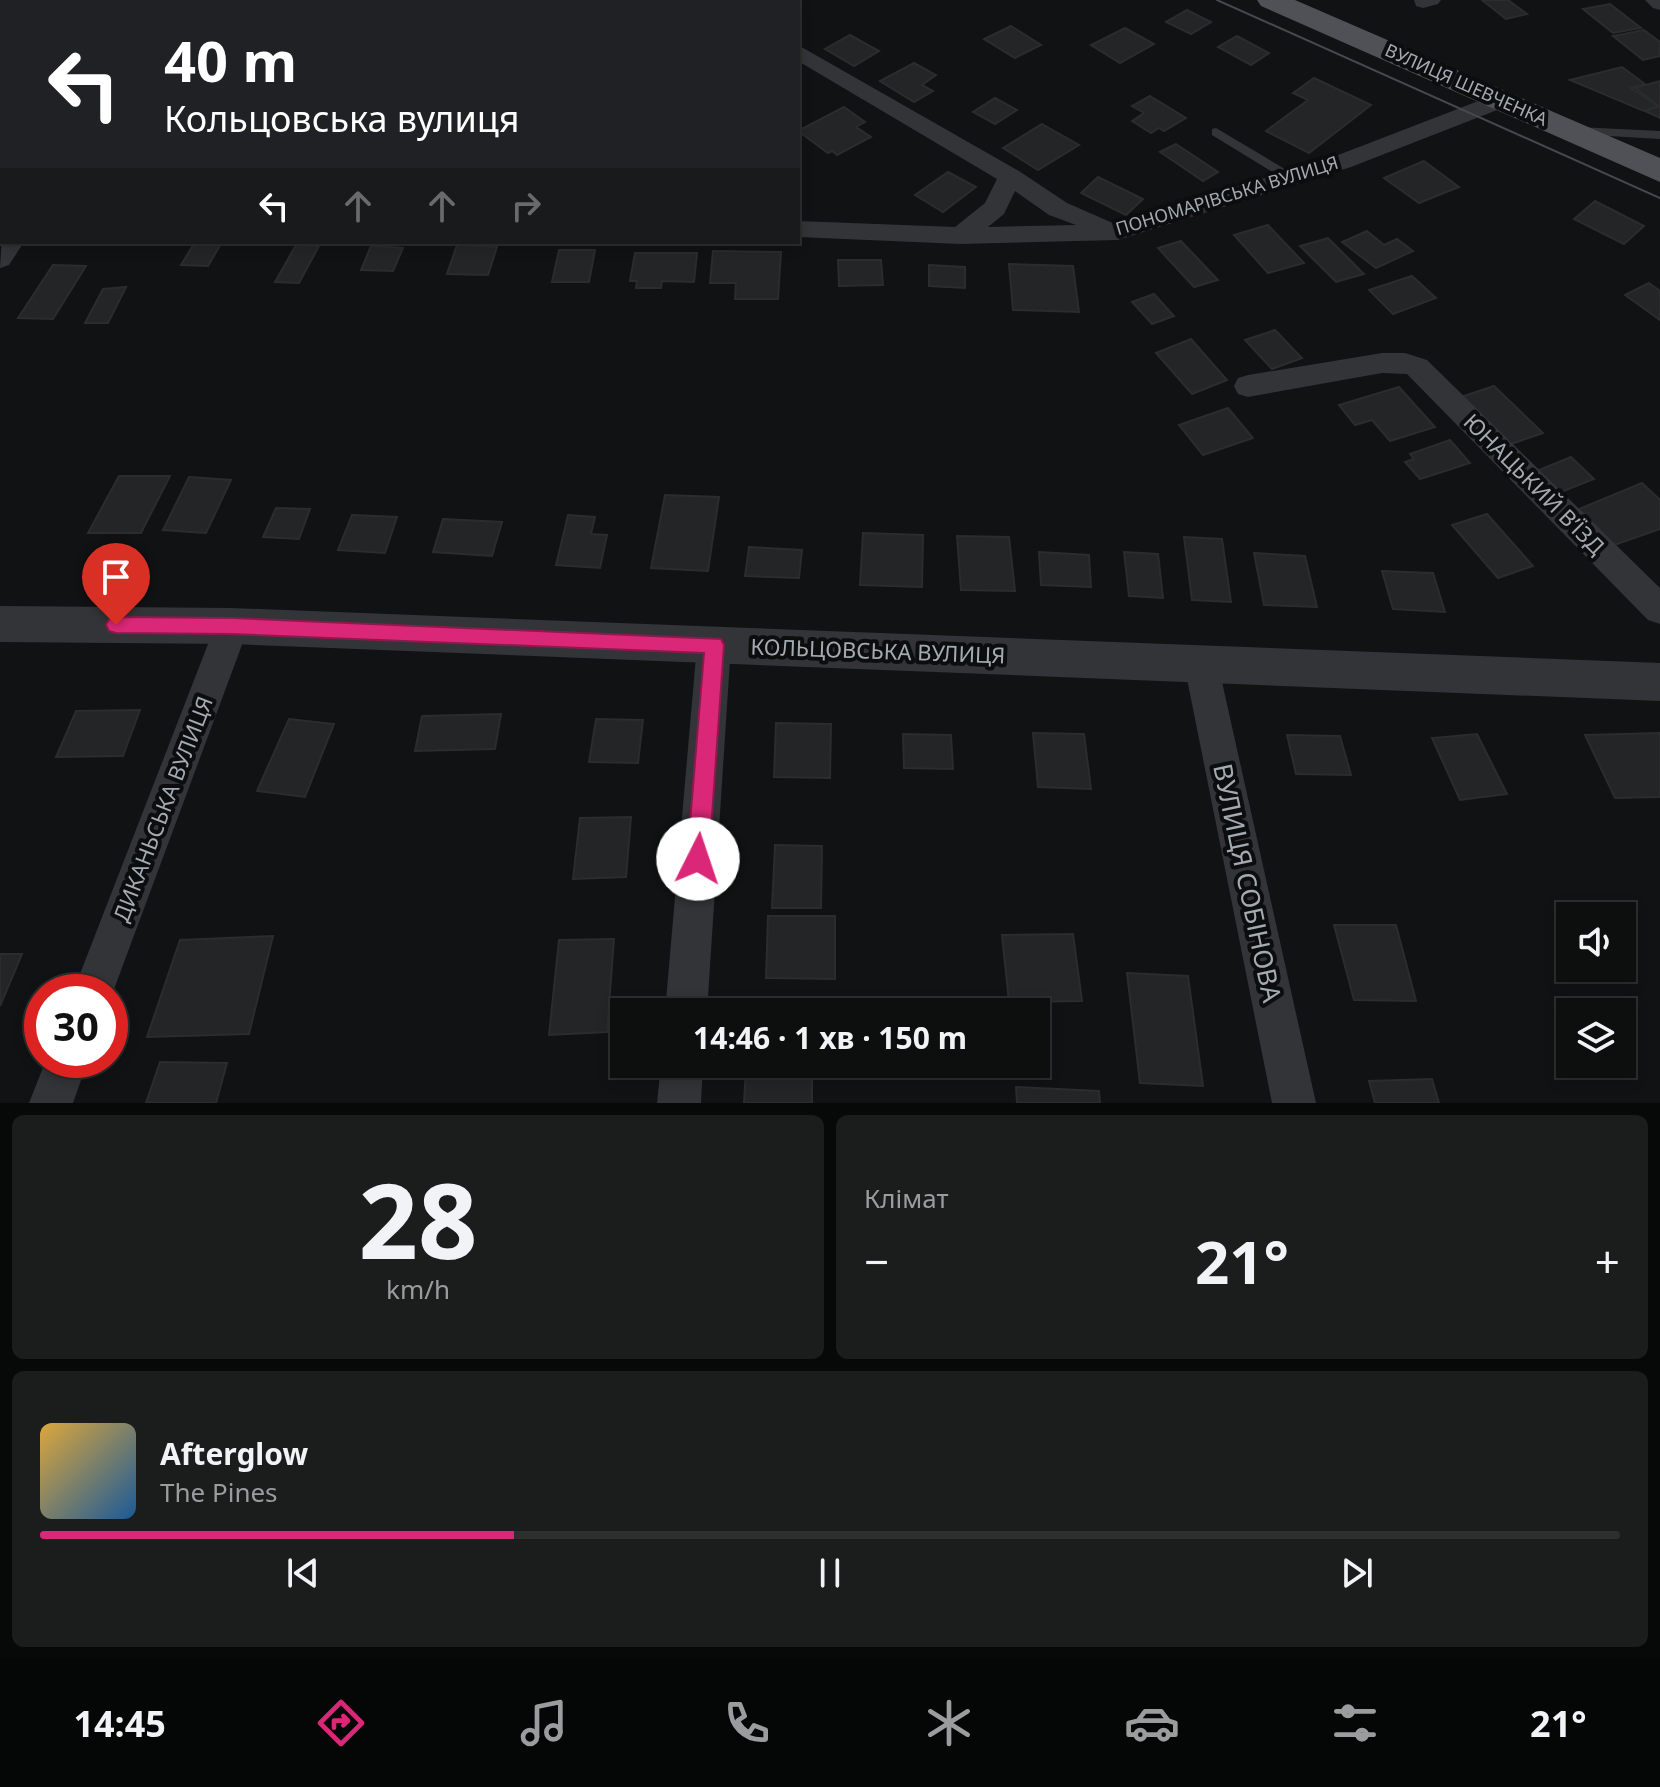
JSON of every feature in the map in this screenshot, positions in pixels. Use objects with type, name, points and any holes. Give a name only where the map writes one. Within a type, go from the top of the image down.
[{"type":"main road","name":"ВУЛИЦЯ ШЕВЧЕНКА","points":[[1271,0],[1660,171]]},
{"type":"street","points":[[1655,0],[1660,4]]},
{"type":"street","points":[[800,53],[1010,176],[1058,209],[1118,232]]},
{"type":"street","name":"ПОНОМАРІВСЬКА ВУЛИЦЯ","points":[[800,229],[961,236],[1118,232],[1342,162],[1502,100]]},
{"type":"street","points":[[961,236],[995,208],[1010,176]]},
{"type":"street","name":"ЮНАЦЬКИЙ В’ЇЗД","points":[[1248,386],[1382,363],[1405,363],[1426,374],[1660,610]]},
{"type":"street","name":"КОЛЬЦОВСЬКА ВУЛИЦЯ","points":[[0,624],[232,626],[1660,682]]},
{"type":"street","name":"ДИКАНЬСЬКА ВУЛИЦЯ","points":[[100,974],[232,626]]},
{"type":"street","points":[[687,998],[714,645]]},
{"type":"street","name":"ВУЛИЦЯ СОБІНОВА","points":[[1201,664],[1294,1103]]},
{"type":"street","points":[[51,1103],[60,1078]]},
{"type":"street","points":[[679,1103],[681,1078]]},
{"type":"lane","points":[[1572,131],[1660,135]]},
{"type":"lane","points":[[1216,132],[1291,178]]},
{"type":"building","points":[[1482,0],[1508,0],[1527,14],[1506,19]]},
{"type":"building","points":[[1610,4],[1641,28],[1613,33],[1583,9]]},
{"type":"building","points":[[1187,10],[1211,22],[1191,34],[1166,22]]},
{"type":"building","points":[[1011,26],[1041,45],[1015,58],[984,39]]},
{"type":"building","points":[[1125,28],[1154,44],[1120,63],[1091,45]]},
{"type":"building","points":[[1644,30],[1660,42],[1660,56],[1643,60],[1613,36]]},
{"type":"building","points":[[850,35],[879,51],[854,66],[825,49]]},
{"type":"building","points":[[1237,36],[1269,53],[1251,65],[1218,47]]},
{"type":"building","points":[[914,63],[936,75],[922,85],[933,91],[914,102],[880,81]]},
{"type":"building","points":[[1622,67],[1645,84],[1631,88],[1658,106],[1644,111],[1570,80]]},
{"type":"building","points":[[1314,78],[1371,105],[1309,153],[1266,131],[1308,100],[1293,93]]},
{"type":"building","points":[[1660,81],[1660,118],[1645,111],[1659,106],[1635,88]]},
{"type":"building","points":[[1150,96],[1186,118],[1164,131],[1159,128],[1151,133],[1132,121],[1144,113],[1132,106]]},
{"type":"building","points":[[995,98],[1017,110],[995,124],[973,112]]},
{"type":"building","points":[[844,107],[865,122],[856,127],[871,137],[837,155],[832,151],[828,153],[800,130]]},
{"type":"building","points":[[1042,124],[1079,145],[1038,170],[1003,148]]},
{"type":"building","points":[[1176,144],[1218,172],[1203,181],[1160,152]]},
{"type":"building","points":[[1424,161],[1459,187],[1419,203],[1384,178]]},
{"type":"building","points":[[948,172],[976,187],[943,212],[915,195]]},
{"type":"building","points":[[1098,177],[1143,199],[1126,215],[1081,193]]},
{"type":"building","points":[[1595,201],[1644,226],[1624,244],[1574,219]]},
{"type":"building","points":[[1268,225],[1304,263],[1268,273],[1234,235]]},
{"type":"building","points":[[1367,231],[1384,245],[1397,239],[1413,251],[1376,268],[1342,242]]},
{"type":"building","points":[[1328,238],[1364,274],[1336,282],[1300,246]]},
{"type":"building","points":[[1181,241],[1218,280],[1194,287],[1158,248]]},
{"type":"building","points":[[194,244],[221,244],[208,266],[181,265]]},
{"type":"building","points":[[296,245],[319,246],[299,283],[275,282]]},
{"type":"building","points":[[457,245],[497,247],[488,275],[447,274]]},
{"type":"building","points":[[371,246],[403,248],[393,271],[361,270]]},
{"type":"building","points":[[559,250],[595,250],[589,282],[552,282]]},
{"type":"building","points":[[713,251],[781,252],[778,299],[735,299],[736,283],[710,283]]},
{"type":"building","points":[[635,253],[697,253],[694,282],[662,281],[661,288],[636,288],[637,281],[630,281]]},
{"type":"building","points":[[838,260],[881,260],[883,285],[839,286]]},
{"type":"building","points":[[1009,264],[1073,266],[1079,312],[1013,310]]},
{"type":"building","points":[[53,265],[86,266],[53,319],[18,318]]},
{"type":"building","points":[[929,265],[965,267],[965,288],[929,286]]},
{"type":"building","points":[[1412,276],[1436,298],[1393,314],[1369,290]]},
{"type":"building","points":[[1649,283],[1660,291],[1660,320],[1625,295]]},
{"type":"building","points":[[126,287],[108,323],[85,323],[103,289]]},
{"type":"building","points":[[1154,294],[1174,316],[1152,324],[1132,302]]},
{"type":"building","points":[[1275,330],[1302,358],[1272,369],[1245,340]]},
{"type":"building","points":[[1191,339],[1227,380],[1192,394],[1156,353]]},
{"type":"building","points":[[1494,386],[1543,433],[1511,444],[1461,397]]},
{"type":"building","points":[[1399,387],[1435,427],[1390,441],[1372,420],[1355,425],[1339,405]]},
{"type":"building","points":[[1228,408],[1253,438],[1203,455],[1179,425]]},
{"type":"building","points":[[1450,440],[1470,463],[1420,479],[1405,462],[1414,459],[1410,454]]},
{"type":"building","points":[[1571,457],[1594,479],[1556,494],[1534,472]]},
{"type":"building","points":[[119,476],[170,476],[141,533],[88,533]]},
{"type":"building","points":[[189,477],[231,480],[206,533],[163,530]]},
{"type":"building","points":[[1642,483],[1660,500],[1660,529],[1614,545],[1579,509]]},
{"type":"building","points":[[665,495],[719,497],[708,571],[651,568]]},
{"type":"building","points":[[276,508],[310,509],[299,539],[263,537]]},
{"type":"building","points":[[1487,514],[1533,566],[1498,578],[1452,525]]},
{"type":"building","points":[[352,515],[397,517],[385,553],[338,550]]},
{"type":"building","points":[[568,515],[595,517],[591,534],[607,535],[600,568],[556,565]]},
{"type":"building","points":[[443,519],[502,522],[492,556],[433,552]]},
{"type":"building","points":[[863,533],[923,535],[922,587],[860,585]]},
{"type":"building","points":[[957,536],[1009,537],[1015,591],[961,590]]},
{"type":"building","points":[[1184,537],[1222,539],[1231,602],[1192,600]]},
{"type":"building","points":[[749,547],[802,550],[799,578],[745,576]]},
{"type":"building","points":[[1039,552],[1089,555],[1091,587],[1041,585]]},
{"type":"building","points":[[1124,552],[1158,554],[1163,598],[1129,596]]},
{"type":"building","points":[[1254,553],[1305,556],[1317,607],[1264,605]]},
{"type":"building","points":[[1382,571],[1433,573],[1445,612],[1393,609]]},
{"type":"building","points":[[140,710],[123,756],[56,757],[76,711]]},
{"type":"building","points":[[501,714],[495,749],[415,751],[422,716]]},
{"type":"building","points":[[289,719],[334,724],[305,797],[257,791]]},
{"type":"building","points":[[596,719],[643,720],[638,763],[589,762]]},
{"type":"building","points":[[776,723],[831,724],[830,778],[774,777]]},
{"type":"building","points":[[1033,733],[1084,734],[1091,789],[1038,787]]},
{"type":"building","points":[[1660,733],[1660,797],[1615,798],[1585,735]]},
{"type":"building","points":[[903,734],[951,735],[953,769],[904,768]]},
{"type":"building","points":[[1477,734],[1507,794],[1460,800],[1432,738]]},
{"type":"building","points":[[1287,735],[1340,736],[1351,775],[1296,774]]},
{"type":"building","points":[[631,817],[626,877],[573,879],[580,818]]},
{"type":"building","points":[[775,845],[822,846],[821,908],[772,908]]},
{"type":"building","points":[[768,916],[835,916],[835,979],[766,978]]},
{"type":"building","points":[[1334,925],[1396,925],[1416,1001],[1354,1000]]},
{"type":"building","points":[[1073,934],[1082,1001],[1009,998],[1002,935]]},
{"type":"building","points":[[273,936],[249,1034],[147,1037],[180,940]]},
{"type":"building","points":[[614,939],[607,1032],[549,1035],[559,940]]},
{"type":"building","points":[[0,954],[22,954],[0,1006]]},
{"type":"building","points":[[1127,973],[1188,976],[1203,1086],[1140,1083]]},
{"type":"building","points":[[160,1062],[227,1063],[216,1103],[146,1103]]},
{"type":"building","points":[[745,1078],[812,1078],[812,1103],[744,1103]]},
{"type":"building","points":[[1432,1079],[1439,1103],[1375,1103],[1369,1081]]},
{"type":"building","points":[[1016,1087],[1099,1091],[1100,1103],[1017,1103]]},
{"type":"tram line","points":[[1217,0],[1660,198]]},
{"type":"route","points":[[116,625],[232,626],[714,645],[698,859]]}]
